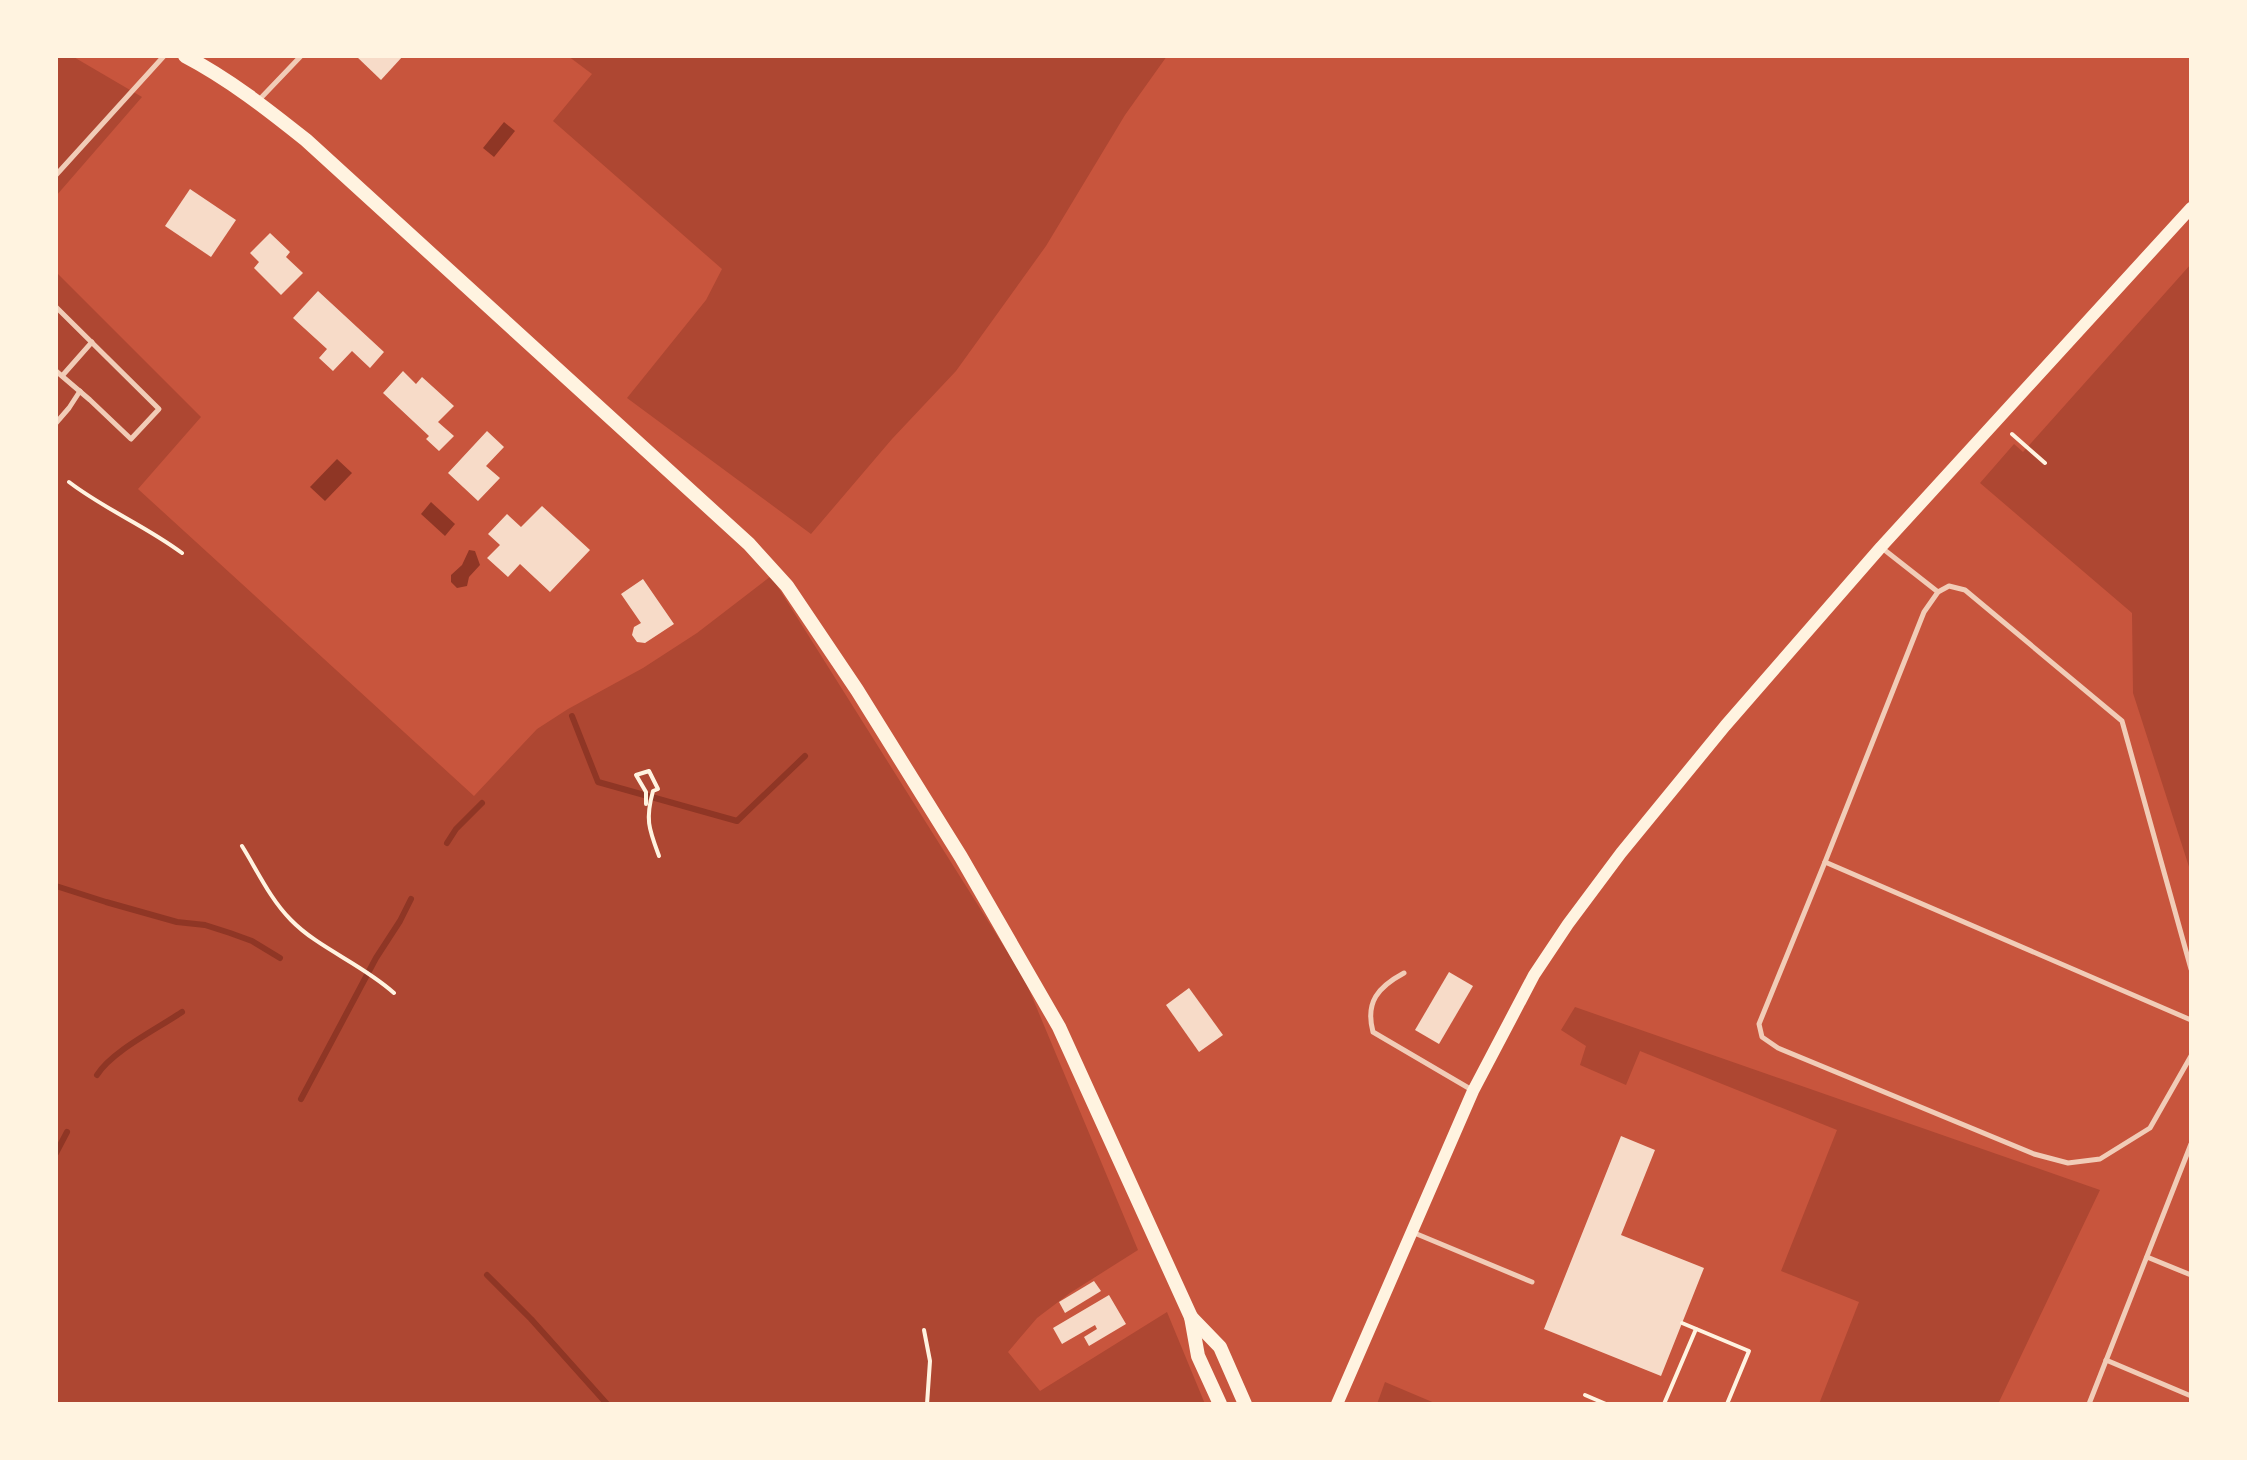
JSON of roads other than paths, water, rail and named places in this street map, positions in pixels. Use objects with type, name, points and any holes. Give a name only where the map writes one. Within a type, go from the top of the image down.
[{"type":"main road","points":[[185,56],[207,67],[258,102],[306,140],[714,511],[787,586],[857,690],[953,844],[1059,1027],[1191,1317],[1198,1356],[1220,1404]]},
{"type":"main road","points":[[1337,1404],[1473,1091],[1534,975],[1568,924],[1725,726],[1881,547],[2191,208]]},
{"type":"main road","points":[[1191,1317],[1220,1347],[1246,1404]]},
{"type":"lane","points":[[56,175],[164,56]]},
{"type":"lane","points":[[258,102],[301,56]]},
{"type":"lane","points":[[56,307],[159,409],[131,439],[56,371]]},
{"type":"lane","points":[[62,376],[92,342]]},
{"type":"lane","points":[[56,423],[80,391]]},
{"type":"lane","points":[[1881,547],[1938,592]]},
{"type":"lane","points":[[2191,969],[2122,721],[1965,590],[1949,586],[1938,592],[1924,612],[1759,1024],[1762,1037],[1778,1048],[2034,1154],[2068,1163],[2100,1159],[2150,1128],[2191,1056]]},
{"type":"lane","points":[[1825,862],[2191,1020]]},
{"type":"lane","points":[[1404,973],[1389,981],[1377,994],[1370,1010],[1373,1032],[1473,1091]]},
{"type":"lane","points":[[2089,1404],[2191,1144]]},
{"type":"lane","points":[[1411,1231],[1532,1282]]},
{"type":"lane","points":[[2147,1257],[2191,1275]]},
{"type":"lane","points":[[2106,1360],[2191,1396]]},
{"type":"waterway","points":[[572,716],[598,782],[737,821],[805,756]]},
{"type":"waterway","points":[[447,843],[456,829],[482,803]]},
{"type":"waterway","points":[[56,886],[177,922],[205,925],[230,933],[252,941],[280,958]]},
{"type":"waterway","points":[[301,1099],[411,899]]},
{"type":"waterway","points":[[97,1075],[113,1057],[182,1012]]},
{"type":"waterway","points":[[56,1153],[67,1132]]},
{"type":"waterway","points":[[487,1275],[607,1404]]}]
